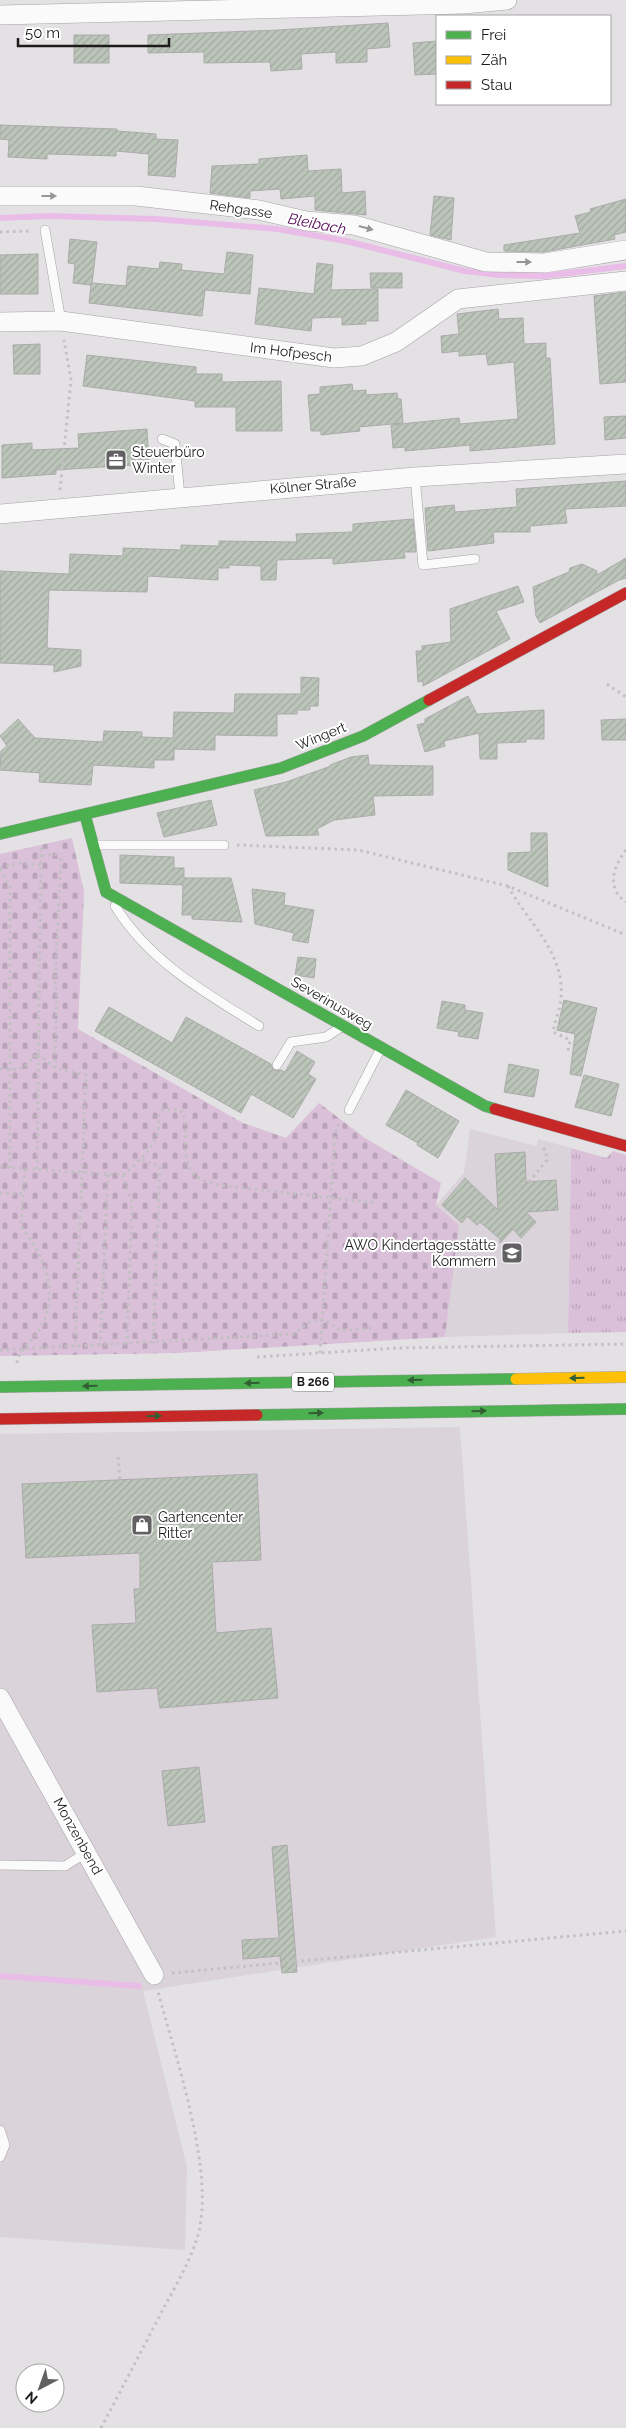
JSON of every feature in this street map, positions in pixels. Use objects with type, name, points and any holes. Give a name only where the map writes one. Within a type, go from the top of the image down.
[{"type":"street","points":[[0,15],[464,4],[507,0]]},
{"type":"street","name":"Rehgasse","points":[[0,196],[136,196],[259,210],[306,221],[354,225],[486,262],[544,262],[626,250]]},
{"type":"street","name":"Im Hofpesch","points":[[0,322],[61,321],[334,358],[362,356],[396,342],[458,299],[626,281]]},
{"type":"street","name":"Kölner Straße","points":[[0,514],[180,496],[415,476],[626,464]]},
{"type":"street","name":"Wingert","points":[[0,834],[281,768],[364,736],[626,593]]},
{"type":"street","points":[[84,815],[106,892]]},
{"type":"street","name":"Severinusweg","points":[[106,892],[485,1106],[626,1146]]},
{"type":"street","name":"B 266","points":[[0,1388],[626,1377]]},
{"type":"street","points":[[0,1419],[626,1409]]},
{"type":"street","name":"Monzenbend","points":[[0,1698],[154,1975]]},
{"type":"lane","points":[[45,230],[61,321]]},
{"type":"lane","points":[[162,439],[175,444],[180,496]]},
{"type":"lane","points":[[415,476],[424,565],[475,559]]},
{"type":"lane","points":[[92,845],[224,845]]},
{"type":"lane","points":[[106,892],[124,920],[149,951],[183,979],[259,1026]]},
{"type":"lane","points":[[277,1065],[291,1042],[326,1038],[343,1026]]},
{"type":"lane","points":[[349,1110],[381,1048]]},
{"type":"lane","points":[[0,1865],[65,1866],[87,1852]]},
{"type":"lane","points":[[0,2130],[5,2144],[0,2156]]},
{"type":"path","points":[[0,232],[28,232],[45,228],[45,230]]},
{"type":"path","points":[[58,508],[71,380],[61,321]]},
{"type":"path","points":[[606,684],[626,698]]},
{"type":"path","points":[[37,1170],[37,1054],[42,866],[38,825]]},
{"type":"path","points":[[224,845],[358,850],[508,886],[626,936]]},
{"type":"path","points":[[626,850],[614,873],[612,884],[615,892],[626,902]]},
{"type":"path","points":[[42,856],[55,854],[61,860],[55,983],[55,1068]]},
{"type":"path","points":[[10,1168],[10,887],[0,869],[18,863],[42,866]]},
{"type":"path","points":[[508,886],[547,943],[558,964],[561,999],[553,1032],[570,1040],[568,1051]]},
{"type":"path","points":[[37,1054],[55,1068],[86,1075],[84,1173],[75,1347]]},
{"type":"path","points":[[0,1069],[25,1068],[37,1054]]},
{"type":"path","points":[[0,1167],[123,1175],[142,1160],[158,1132],[158,1115],[161,1111],[164,1109],[180,1110],[185,1118],[186,1160],[190,1170],[198,1178],[211,1184],[377,1203]]},
{"type":"path","points":[[320,1354],[334,1134],[338,1124]]},
{"type":"path","points":[[530,1182],[544,1165],[548,1155],[542,1146],[534,1144]]},
{"type":"path","points":[[142,1160],[160,1166],[153,1343]]},
{"type":"path","points":[[17,1363],[24,1349],[43,1325],[48,1305],[48,1283],[45,1265],[36,1244],[21,1227],[25,1169]]},
{"type":"path","points":[[100,1346],[108,1174]]},
{"type":"path","points":[[123,1175],[132,1203],[127,1344]]},
{"type":"path","points":[[0,1193],[24,1194]]},
{"type":"path","points":[[0,1350],[294,1334],[307,1323],[322,1320],[328,1320],[340,1331],[372,1328]]},
{"type":"path","points":[[249,1358],[398,1348],[626,1344]]},
{"type":"path","points":[[8,1363],[26,1363]]},
{"type":"path","points":[[118,1457],[120,1480]]},
{"type":"path","points":[[101,2428],[177,2283],[198,2237],[202,2206],[201,2176],[190,2113],[154,1975],[626,1931]]},
{"type":"shaded area","name":"AWO Kindertagesstätte Kommern","points":[[470,1129],[536,1146],[538,1139],[571,1148],[568,1333],[445,1337],[459,1225],[436,1205],[464,1173]]},
{"type":"shaded area","points":[[460,1427],[496,1937],[143,1991],[187,2167],[185,2250],[0,2237],[0,1434]]},
{"type":"green space","points":[[72,838],[84,892],[78,1029],[243,1123],[286,1138],[319,1103],[365,1138],[441,1183],[436,1205],[459,1225],[445,1337],[178,1353],[0,1356],[0,854]]},
{"type":"green space","points":[[571,1148],[606,1158],[613,1151],[626,1155],[626,1332],[568,1333]]},
{"type":"building","points":[[388,23],[390,47],[367,49],[367,62],[336,63],[336,52],[301,54],[302,69],[271,71],[270,62],[204,63],[204,52],[148,53],[148,35],[279,30]]},
{"type":"building","points":[[74,35],[109,35],[109,63],[74,63]]},
{"type":"building","points":[[436,41],[436,74],[415,75],[413,43]]},
{"type":"building","points":[[0,125],[117,129],[117,131],[156,134],[156,139],[178,140],[175,177],[148,175],[149,154],[116,151],[116,156],[47,154],[47,159],[8,157],[9,140],[0,139]]},
{"type":"building","points":[[307,155],[308,171],[341,169],[342,193],[365,191],[366,215],[315,210],[315,196],[281,199],[280,189],[250,191],[250,198],[210,193],[212,166],[259,164],[259,159]]},
{"type":"building","points":[[434,196],[454,198],[451,240],[430,235]]},
{"type":"building","points":[[626,199],[626,232],[614,235],[615,239],[544,252],[504,251],[504,245],[580,233],[575,216],[591,212],[590,209]]},
{"type":"building","points":[[70,239],[97,242],[92,283],[126,286],[128,266],[159,269],[160,262],[182,264],[181,270],[224,274],[227,252],[253,255],[250,294],[205,290],[202,316],[89,303],[91,285],[73,283],[75,264],[68,263]]},
{"type":"building","points":[[38,254],[38,294],[0,294],[0,255]]},
{"type":"building","points":[[317,263],[333,265],[331,290],[378,289],[378,321],[366,321],[366,324],[342,325],[342,317],[312,318],[311,331],[255,324],[259,288],[314,294]]},
{"type":"building","points":[[370,273],[402,273],[402,288],[371,288]]},
{"type":"building","points":[[626,292],[626,382],[600,384],[594,296]]},
{"type":"building","points":[[498,309],[499,319],[523,318],[524,344],[546,343],[546,358],[550,358],[555,444],[470,451],[470,445],[405,451],[405,447],[393,448],[391,425],[459,418],[460,424],[518,419],[514,362],[488,365],[486,354],[459,356],[459,351],[442,353],[441,336],[459,334],[457,314]]},
{"type":"building","points":[[40,344],[40,374],[14,374],[13,345]]},
{"type":"building","points":[[87,355],[196,367],[196,374],[222,374],[222,382],[281,381],[282,431],[236,431],[236,407],[195,407],[195,401],[83,386]]},
{"type":"building","points":[[352,384],[353,391],[366,390],[366,395],[397,393],[398,399],[401,399],[403,423],[359,427],[360,431],[321,435],[321,431],[311,431],[308,395],[320,394],[320,387]]},
{"type":"building","points":[[626,416],[626,438],[605,440],[604,417]]},
{"type":"building","points":[[147,429],[149,464],[56,470],[56,474],[2,478],[2,445],[32,443],[32,450],[79,448],[78,434]]},
{"type":"building","points":[[626,481],[626,506],[565,509],[567,523],[530,526],[530,532],[493,532],[494,543],[428,551],[425,508],[454,505],[455,512],[517,507],[516,489]]},
{"type":"building","points":[[413,519],[416,552],[404,552],[405,558],[333,564],[333,558],[277,560],[276,580],[261,580],[261,566],[229,565],[229,568],[218,568],[218,580],[148,576],[147,592],[49,590],[47,648],[81,650],[81,666],[54,672],[54,665],[0,663],[0,571],[69,574],[70,554],[123,556],[123,548],[181,550],[181,545],[219,546],[219,541],[297,542],[296,534],[353,532],[353,524]]},
{"type":"building","points":[[626,558],[626,578],[540,623],[536,616],[533,587],[569,572],[570,568],[582,564],[597,571],[597,575]]},
{"type":"building","points":[[518,586],[524,602],[496,611],[510,639],[423,686],[423,681],[418,682],[416,651],[422,651],[422,646],[451,642],[450,609]]},
{"type":"building","points":[[301,677],[319,678],[318,706],[310,706],[310,710],[297,710],[297,714],[277,714],[277,736],[215,735],[215,750],[174,749],[174,760],[154,760],[154,768],[93,765],[91,785],[39,782],[40,773],[0,770],[1,751],[7,746],[0,736],[18,719],[35,738],[103,742],[104,731],[142,732],[142,737],[173,738],[174,712],[234,713],[235,694],[301,694]]},
{"type":"building","points":[[468,696],[477,714],[544,710],[544,739],[526,739],[526,742],[497,743],[497,759],[480,759],[479,733],[444,741],[445,746],[425,752],[417,725],[425,723],[425,719]]},
{"type":"building","points":[[626,719],[626,740],[602,740],[601,720]]},
{"type":"building","points":[[368,755],[369,765],[433,766],[433,795],[373,796],[375,815],[334,820],[317,829],[319,835],[266,836],[254,790],[286,782],[351,757]]},
{"type":"building","points":[[211,800],[217,825],[164,837],[157,813]]},
{"type":"building","points":[[531,833],[547,833],[548,887],[508,870],[508,853],[531,852]]},
{"type":"building","points":[[120,855],[174,857],[174,868],[184,868],[184,878],[231,878],[242,922],[192,919],[192,915],[182,915],[183,885],[120,883]]},
{"type":"building","points":[[252,889],[285,893],[284,905],[314,910],[308,943],[292,940],[294,933],[255,924]]},
{"type":"building","points":[[298,957],[316,959],[314,978],[295,975]]},
{"type":"building","points":[[564,1000],[597,1008],[581,1076],[570,1074],[575,1034],[557,1030]]},
{"type":"building","points":[[442,1001],[465,1005],[465,1010],[483,1013],[478,1039],[458,1036],[459,1032],[437,1028]]},
{"type":"building","points":[[109,1007],[172,1043],[186,1017],[271,1064],[272,1068],[276,1071],[281,1070],[285,1072],[297,1051],[315,1062],[308,1074],[316,1079],[293,1118],[251,1094],[241,1113],[95,1031]]},
{"type":"building","points":[[509,1064],[539,1070],[534,1097],[504,1092]]},
{"type":"building","points":[[584,1075],[619,1084],[611,1116],[575,1107]]},
{"type":"building","points":[[406,1090],[459,1121],[438,1158],[417,1145],[418,1143],[386,1125]]},
{"type":"building","points":[[525,1152],[526,1182],[556,1180],[558,1210],[526,1212],[536,1222],[521,1238],[513,1229],[500,1243],[500,1239],[480,1222],[477,1225],[467,1216],[462,1223],[442,1205],[465,1178],[498,1210],[495,1154]]},
{"type":"building","points":[[257,1474],[261,1560],[212,1562],[216,1633],[271,1628],[278,1698],[160,1708],[157,1688],[97,1692],[92,1625],[136,1623],[134,1589],[140,1589],[140,1553],[26,1558],[22,1484]]},
{"type":"building","points":[[199,1767],[205,1822],[168,1826],[162,1771]]},
{"type":"building","points":[[287,1845],[297,1972],[282,1973],[280,1956],[243,1959],[242,1940],[279,1938],[272,1847]]},
{"type":"waterway","name":"Bleibach","points":[[0,218],[48,216],[156,219],[277,229],[346,241],[465,271],[499,275],[545,276],[626,266]]},
{"type":"waterway","points":[[0,1976],[139,1986]]},
{"type":"traffic: fast","points":[[0,834],[281,768],[363,736],[429,700]]},
{"type":"traffic: fast","points":[[85,815],[106,892],[485,1106],[495,1109]]},
{"type":"traffic: fast","points":[[0,1387],[516,1379]]},
{"type":"traffic: fast","points":[[257,1415],[626,1409]]},
{"type":"traffic: slow","points":[[516,1379],[626,1377]]},
{"type":"traffic: jam","points":[[429,700],[626,593]]},
{"type":"traffic: jam","points":[[495,1109],[626,1146]]},
{"type":"traffic: jam","points":[[0,1419],[257,1415]]},
{"type":"place","name":"Steuerbüro Winter","points":[[116,460]]},
{"type":"place","name":"AWO Kindertagesstätte Kommern","points":[[512,1253]]},
{"type":"place","name":"Gartencenter Ritter","points":[[142,1525]]}]
